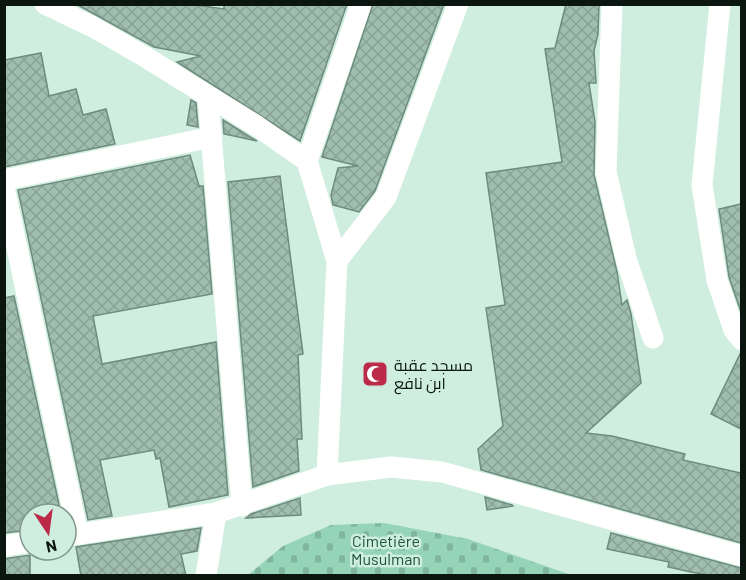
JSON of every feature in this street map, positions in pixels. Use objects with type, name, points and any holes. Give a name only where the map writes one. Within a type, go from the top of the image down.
[{"type":"street","points":[[45,4],[93,27],[257,126],[307,161]]},
{"type":"street","points":[[327,475],[337,261],[307,161],[361,4]]},
{"type":"street","points":[[337,261],[386,197],[458,4]]},
{"type":"street","points":[[612,4],[606,172],[627,262],[653,338]]},
{"type":"street","points":[[720,4],[702,185],[717,280],[734,330],[741,340]]},
{"type":"street","points":[[208,98],[242,506]]},
{"type":"street","points":[[4,180],[212,137]]},
{"type":"street","points":[[4,187],[66,502]]},
{"type":"street","points":[[78,534],[216,513],[327,475],[391,467],[441,472],[741,556]]},
{"type":"street","points":[[206,576],[216,513]]},
{"type":"green space","name":"Cimetière Musulman","points":[[384,523],[468,539],[571,575],[248,575],[283,546],[331,525]]},
{"type":"building","points":[[76,4],[189,4],[224,9],[224,4],[347,4],[300,141],[177,62],[201,56],[154,47]]},
{"type":"building","points":[[373,4],[444,4],[375,191],[359,212],[333,205],[331,195],[338,168],[358,166],[322,157]]},
{"type":"building","points":[[566,4],[599,4],[598,34],[594,51],[596,83],[589,83],[595,122],[594,175],[617,272],[622,305],[627,300],[631,314],[641,383],[586,433],[612,436],[685,454],[683,460],[741,473],[741,543],[481,470],[478,449],[503,426],[486,308],[505,305],[486,173],[562,162],[545,49],[555,48]]},
{"type":"building","points":[[41,53],[49,96],[76,89],[83,115],[106,109],[115,144],[4,167],[4,60]]},
{"type":"building","points":[[191,100],[196,103],[198,127],[187,125]]},
{"type":"building","points":[[223,120],[250,137],[257,141],[224,134]]},
{"type":"building","points":[[190,155],[199,186],[203,186],[212,294],[93,316],[102,364],[216,342],[228,495],[169,507],[160,458],[156,459],[154,450],[100,460],[112,516],[88,520],[18,190]]},
{"type":"building","points":[[280,176],[303,354],[298,355],[302,439],[297,439],[299,471],[253,487],[228,182]]},
{"type":"building","points":[[741,204],[741,312],[729,277],[719,209]]},
{"type":"building","points":[[14,296],[58,502],[18,502],[18,531],[4,533],[4,298]]},
{"type":"building","points":[[741,352],[741,429],[711,414]]},
{"type":"building","points":[[485,497],[512,505],[513,506],[487,510]]},
{"type":"building","points":[[300,498],[301,515],[246,518],[251,514]]},
{"type":"building","points":[[201,528],[197,551],[181,554],[186,576],[81,576],[78,547]]},
{"type":"building","points":[[611,533],[741,568],[741,576],[713,576],[691,572],[668,567],[669,562],[607,549]]},
{"type":"building","points":[[18,557],[18,562],[30,562],[30,576],[4,576],[4,559]]},
{"type":"place","name":"مسجد عقبة ابن نافع","points":[[375,374]]}]
